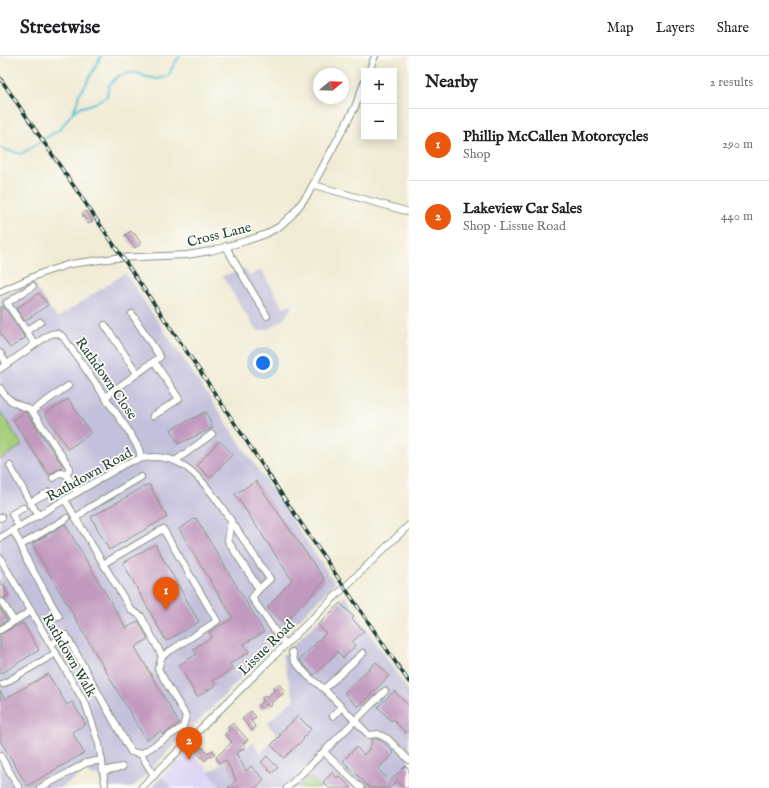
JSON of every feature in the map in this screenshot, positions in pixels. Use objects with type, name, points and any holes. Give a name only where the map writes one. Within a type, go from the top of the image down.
[{"type":"street","points":[[370,68],[375,56]]},
{"type":"street","name":"Cross Lane","points":[[0,292],[46,271],[70,264],[109,259],[187,255],[261,236],[280,226],[294,214],[314,185],[355,107],[361,91]]},
{"type":"street","points":[[314,185],[409,212]]},
{"type":"street","points":[[226,246],[267,316]]},
{"type":"street","points":[[7,303],[33,286]]},
{"type":"street","points":[[0,301],[7,303],[35,344]]},
{"type":"street","points":[[105,397],[160,357],[132,314]]},
{"type":"street","points":[[26,331],[40,322]]},
{"type":"street","points":[[105,325],[137,373]]},
{"type":"street","name":"Rathdown Close","points":[[0,368],[52,333],[60,334],[135,441],[141,454],[141,458]]},
{"type":"street","points":[[0,353],[7,364]]},
{"type":"street","points":[[153,416],[179,399],[154,361]]},
{"type":"street","points":[[32,411],[68,386]]},
{"type":"street","points":[[0,388],[8,399],[15,404],[32,411],[70,468],[66,474]]},
{"type":"street","points":[[176,461],[212,434]]},
{"type":"street","name":"Rathdown Road","points":[[1,535],[16,529],[39,516],[125,464],[141,458],[156,457],[176,461],[187,468],[209,490],[270,579],[259,589]]},
{"type":"street","points":[[10,466],[39,516]]},
{"type":"street","points":[[53,478],[60,473],[66,474],[78,492]]},
{"type":"street","points":[[76,518],[87,509],[141,477]]},
{"type":"street","points":[[30,502],[49,492]]},
{"type":"street","points":[[65,500],[131,610],[141,616],[162,656]]},
{"type":"street","points":[[23,508],[12,514],[21,545],[27,560],[59,617]]},
{"type":"street","points":[[21,545],[67,518]]},
{"type":"street","points":[[231,520],[228,541],[259,589],[252,598],[286,644]]},
{"type":"street","name":"Lissue Road","points":[[141,788],[286,644],[409,525]]},
{"type":"street","points":[[51,644],[66,636],[131,752],[141,754],[183,727],[186,716],[158,669],[162,656],[217,621],[163,529],[103,564]]},
{"type":"street","name":"Rathdown Walk","points":[[0,558],[86,706],[96,732],[105,784]]},
{"type":"street","points":[[2,602],[14,621]]},
{"type":"street","points":[[0,630],[31,611]]},
{"type":"street","points":[[292,652],[294,661],[369,735],[378,734],[388,739],[409,760]]},
{"type":"street","points":[[3,684],[56,653]]},
{"type":"street","points":[[324,689],[363,653]]},
{"type":"street","points":[[287,788],[386,691]]},
{"type":"street","points":[[333,716],[342,707]]},
{"type":"street","points":[[324,752],[361,788]]},
{"type":"street","points":[[141,754],[154,776]]},
{"type":"street","points":[[0,755],[19,788]]},
{"type":"street","points":[[40,788],[86,763],[102,760]]},
{"type":"street","points":[[103,771],[122,768]]},
{"type":"shaded area","points":[[245,269],[250,276],[261,270],[283,307],[294,303],[285,318],[270,328],[260,331],[255,329],[222,276]]},
{"type":"shaded area","points":[[125,273],[335,583],[132,788],[102,788],[99,776],[90,775],[89,770],[59,788],[0,788],[0,298],[32,282],[57,318]]},
{"type":"shaded area","points":[[345,596],[409,692],[409,788],[219,788],[221,786],[209,772],[253,743],[261,753],[277,735],[267,723],[294,699],[282,656]]},
{"type":"shaded area","points":[[190,748],[221,786],[219,788],[172,788],[162,777]]},
{"type":"shaded area","points":[[162,777],[172,788],[152,788],[154,785]]},
{"type":"green space","points":[[0,411],[22,445],[0,460]]},
{"type":"green space","points":[[309,777],[321,788],[298,788]]},
{"type":"building","points":[[86,211],[93,221],[88,224],[82,214]]},
{"type":"building","points":[[131,231],[135,234],[141,244],[135,248],[125,235]]},
{"type":"building","points":[[39,293],[48,305],[25,321],[16,309]]},
{"type":"building","points":[[3,306],[25,338],[10,348],[0,333],[0,308]]},
{"type":"building","points":[[68,399],[91,433],[68,449],[45,414]]},
{"type":"building","points":[[25,412],[63,466],[49,475],[13,420]]},
{"type":"building","points":[[206,412],[213,428],[178,444],[171,429]]},
{"type":"building","points":[[219,441],[233,454],[210,478],[197,465]]},
{"type":"building","points":[[256,481],[325,580],[285,623],[267,608],[292,580],[235,494]]},
{"type":"building","points":[[149,484],[167,517],[109,550],[91,517]]},
{"type":"building","points":[[196,518],[264,632],[244,644],[249,652],[230,664],[233,669],[213,681],[216,685],[197,697],[179,665],[197,654],[193,649],[212,637],[209,632],[233,618],[179,529]]},
{"type":"building","points":[[65,524],[126,628],[139,621],[148,639],[135,647],[179,723],[163,735],[161,731],[146,740],[32,544]]},
{"type":"building","points":[[155,544],[199,622],[166,641],[123,563]]},
{"type":"building","points":[[0,580],[9,595],[4,598],[0,598]]},
{"type":"building","points":[[340,603],[354,617],[352,619],[364,631],[352,642],[355,646],[343,658],[338,652],[314,675],[299,660],[326,633],[318,625]]},
{"type":"building","points":[[0,608],[7,620],[0,625]]},
{"type":"building","points":[[23,623],[39,650],[0,674],[0,634]]},
{"type":"building","points":[[376,662],[389,676],[358,707],[344,693]]},
{"type":"building","points":[[48,674],[67,705],[72,702],[86,724],[72,732],[84,753],[27,786],[0,740],[0,691],[5,699]]},
{"type":"building","points":[[279,684],[285,692],[271,703],[272,704],[269,707],[267,704],[261,709],[258,705],[264,701],[262,698],[265,695],[266,697],[275,690],[273,688]]},
{"type":"building","points":[[394,691],[409,706],[409,730],[406,733],[393,719],[391,721],[378,707]]},
{"type":"building","points":[[251,711],[256,717],[251,721],[256,727],[252,731],[242,719]]},
{"type":"building","points":[[298,716],[311,729],[303,738],[304,739],[284,758],[271,745],[281,735],[279,734]]},
{"type":"building","points":[[233,723],[248,740],[243,744],[246,747],[236,753],[246,771],[251,766],[264,779],[256,788],[228,788],[236,780],[226,760],[219,763],[216,757],[232,742],[225,734],[230,730],[228,727]]},
{"type":"building","points":[[373,739],[383,742],[394,753],[378,769],[390,781],[405,766],[409,769],[409,788],[404,788],[397,781],[390,788],[370,788],[343,761],[356,747],[364,755],[370,748],[369,747],[372,743],[371,741]]},
{"type":"building","points":[[202,747],[207,753],[213,750],[215,755],[209,757],[205,761],[196,752]]},
{"type":"building","points":[[267,756],[278,768],[272,773],[261,762]]},
{"type":"building","points":[[332,773],[337,778],[339,776],[352,788],[329,788],[323,782]]},
{"type":"waterway","points":[[0,148],[21,154],[60,129],[72,113],[77,103],[79,94],[101,56]]},
{"type":"waterway","points":[[73,112],[76,109],[95,103],[107,96],[109,85],[118,76],[129,73],[137,73],[158,79],[169,75],[180,56]]},
{"type":"railway","points":[[0,78],[204,377],[409,682]]},
{"type":"place","name":"Phillip McCallen Motorcycles","points":[[166,610]]},
{"type":"place","name":"Lakeview Car Sales","points":[[189,760]]}]
